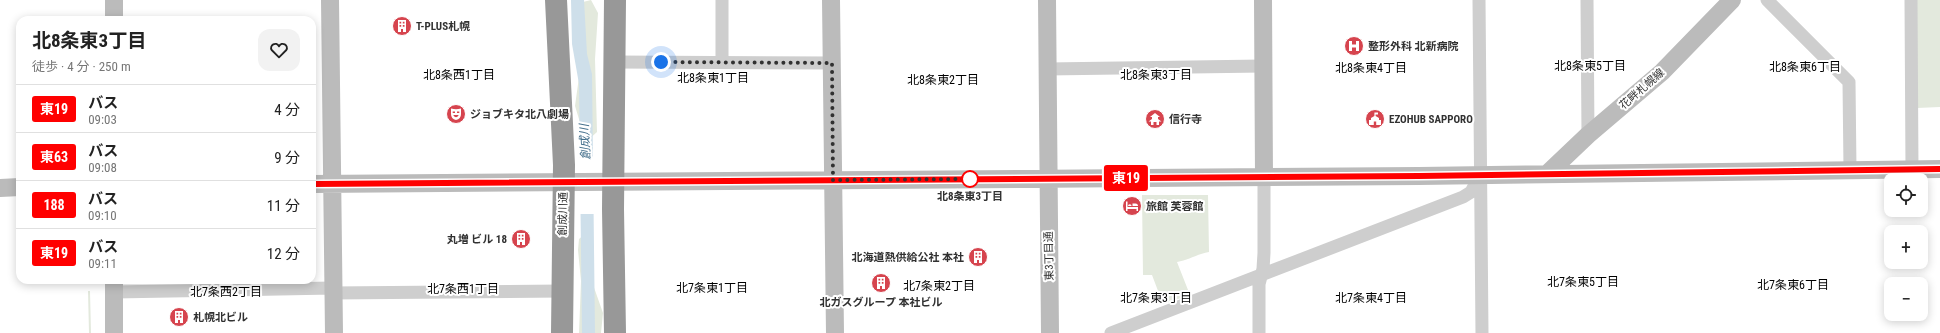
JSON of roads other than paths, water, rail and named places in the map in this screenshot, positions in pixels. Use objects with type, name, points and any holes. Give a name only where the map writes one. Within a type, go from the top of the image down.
[{"type":"highway","name":"創成川通","points":[[556,0],[570,182],[562,291],[562,333]]},
{"type":"highway","points":[[615,0],[614,62],[605,182],[615,333]]},
{"type":"street","points":[[114,0],[114,16]]},
{"type":"street","points":[[330,0],[332,291],[334,333]]},
{"type":"street","points":[[722,0],[722,62]]},
{"type":"street","points":[[831,0],[835,333]]},
{"type":"street","name":"東3丁目通","points":[[1047,0],[1050,333]]},
{"type":"street","points":[[1259,333],[1259,284],[1264,253],[1263,0]]},
{"type":"street","points":[[1479,0],[1482,333]]},
{"type":"street","points":[[1587,0],[1588,135]]},
{"type":"street","name":"花畔札幌線","points":[[1548,173],[1588,135],[1662,72],[1732,0]]},
{"type":"street","points":[[1767,0],[1849,82],[1850,169]]},
{"type":"street","points":[[1911,0],[1912,169]]},
{"type":"street","points":[[614,62],[832,63]]},
{"type":"street","points":[[1047,69],[1263,66]]},
{"type":"street","points":[[316,184],[1048,179],[1940,169]]},
{"type":"street","points":[[1111,333],[1463,197],[1471,192],[1480,175]]},
{"type":"street","points":[[0,188],[16,187]]},
{"type":"street","points":[[114,333],[114,286],[332,291],[562,291]]},
{"type":"water","name":"創成川","points":[[571,0],[584,0],[587,54],[592,74],[595,333],[582,333],[579,84],[572,44]]},
{"type":"place","name":"T-PLUS札幌","points":[[402,26]]},
{"type":"place","name":"整形外科 北新病院","points":[[1354,46]]},
{"type":"place","name":"ジョブキタ北八劇場","points":[[456,114]]},
{"type":"place","name":"信行寺","points":[[1155,119]]},
{"type":"place","name":"EZOHUB SAPPORO","points":[[1375,119]]},
{"type":"place","name":"北8条東3丁目","points":[[970,179]]},
{"type":"place","name":"旅館 芙蓉館","points":[[1132,206]]},
{"type":"place","name":"丸増 ビル 18","points":[[521,239]]},
{"type":"place","name":"北海道熱供給公社 本社","points":[[978,257]]},
{"type":"place","name":"北ガスグループ 本社ビル","points":[[881,283]]},
{"type":"place","name":"札幌北ビル","points":[[179,317]]},
{"type":"district","name":"北8条東5丁目","points":[[1590,66]]},
{"type":"district","name":"北8条東6丁目","points":[[1805,67]]},
{"type":"district","name":"北8条東4丁目","points":[[1371,68]]},
{"type":"district","name":"北8条西1丁目","points":[[459,75]]},
{"type":"district","name":"北8条東3丁目","points":[[1156,75]]},
{"type":"district","name":"北8条東1丁目","points":[[713,78]]},
{"type":"district","name":"北8条東2丁目","points":[[943,80]]},
{"type":"district","name":"北7条東5丁目","points":[[1583,282]]},
{"type":"district","name":"北7条東6丁目","points":[[1793,285]]},
{"type":"district","name":"北7条東2丁目","points":[[939,286]]},
{"type":"district","name":"北7条東1丁目","points":[[712,288]]},
{"type":"district","name":"北7条西1丁目","points":[[463,289]]},
{"type":"district","name":"北7条西2丁目","points":[[226,292]]},
{"type":"district","name":"北7条東3丁目","points":[[1156,298]]},
{"type":"district","name":"北7条東4丁目","points":[[1371,298]]}]
